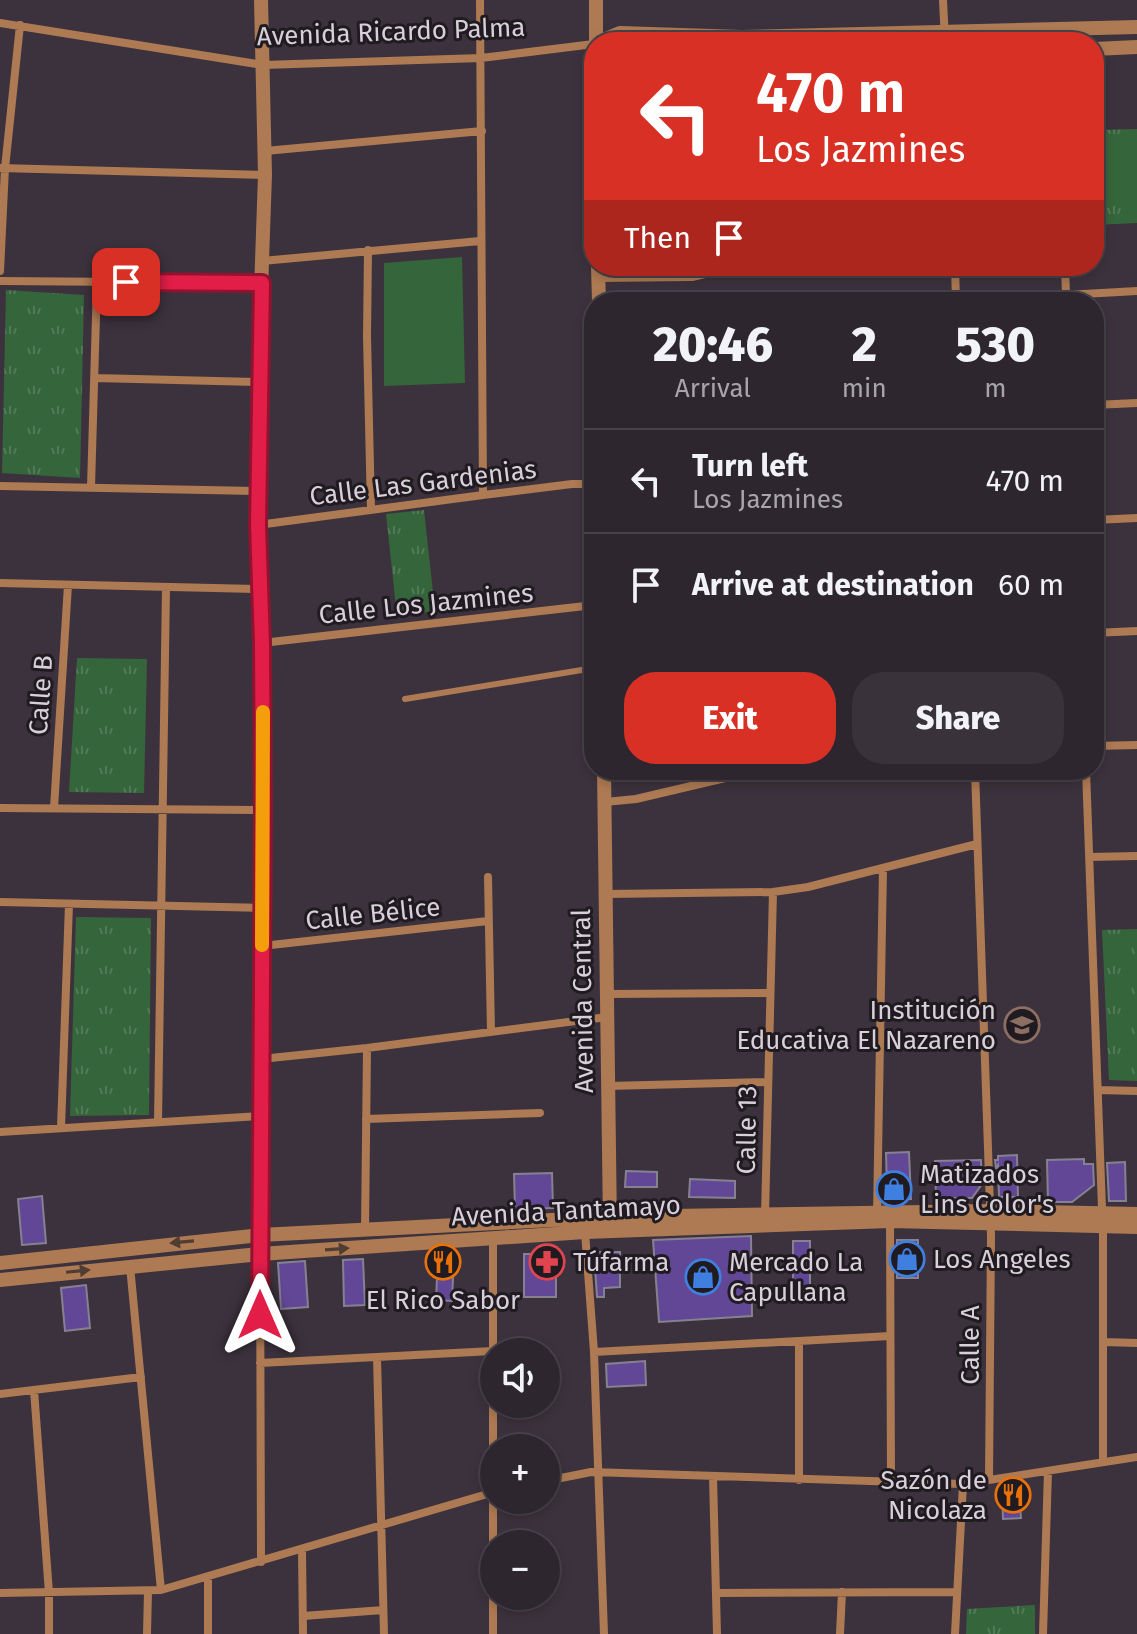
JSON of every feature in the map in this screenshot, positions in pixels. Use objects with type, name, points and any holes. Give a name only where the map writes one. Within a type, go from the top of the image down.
[{"type":"street","points":[[261,0],[265,151],[258,491],[263,810],[261,1562]]},
{"type":"street","points":[[480,0],[483,495]]},
{"type":"street","points":[[596,0],[597,32]]},
{"type":"street","points":[[943,0],[944,32]]},
{"type":"street","name":"Avenida Ricardo Palma","points":[[0,23],[263,65],[481,58],[584,45]]},
{"type":"street","points":[[0,271],[3,168],[20,25]]},
{"type":"street","name":"Avenida Ricardo Palma","points":[[1040,32],[1137,27]]},
{"type":"street","points":[[1104,49],[1137,47]]},
{"type":"street","points":[[265,151],[482,131]]},
{"type":"street","points":[[3,168],[265,175]]},
{"type":"street","points":[[262,261],[480,241]]},
{"type":"street","points":[[368,250],[371,510]]},
{"type":"street","points":[[673,276],[695,276]]},
{"type":"street","points":[[0,281],[262,283]]},
{"type":"street","points":[[91,487],[97,282]]},
{"type":"street","points":[[1104,295],[1137,291]]},
{"type":"street","points":[[95,378],[259,382]]},
{"type":"street","points":[[1104,405],[1137,403]]},
{"type":"street","name":"Calle Las Gardenias","points":[[258,525],[584,484]]},
{"type":"street","points":[[0,486],[258,491]]},
{"type":"street","points":[[1104,520],[1137,518]]},
{"type":"street","points":[[0,583],[260,589]]},
{"type":"street","name":"Calle B","points":[[54,808],[68,585]]},
{"type":"street","points":[[158,1122],[166,588]]},
{"type":"street","name":"Calle Los Jazmines","points":[[262,643],[584,606]]},
{"type":"street","points":[[1104,633],[1137,631]]},
{"type":"street","points":[[1104,746],[1137,745]]},
{"type":"street","name":"Avenida Central","points":[[604,780],[610,1224]]},
{"type":"street","points":[[605,802],[636,799],[717,780]]},
{"type":"street","name":"Calle A","points":[[975,780],[990,1216],[989,1480]]},
{"type":"street","points":[[1086,780],[1102,1221],[1103,1462]]},
{"type":"street","points":[[0,808],[263,810]]},
{"type":"street","points":[[606,894],[773,892],[808,887],[977,844]]},
{"type":"street","points":[[1089,857],[1137,856]]},
{"type":"street","points":[[883,868],[883,1217],[890,1336],[891,1482]]},
{"type":"street","points":[[488,877],[491,1032]]},
{"type":"street","name":"Calle 13","points":[[765,1220],[773,892]]},
{"type":"street","points":[[0,902],[262,908]]},
{"type":"street","points":[[61,1128],[69,904]]},
{"type":"street","name":"Calle Bélice","points":[[262,946],[488,921]]},
{"type":"street","points":[[607,994],[770,993]]},
{"type":"street","points":[[261,1059],[607,1017]]},
{"type":"street","points":[[365,1230],[367,1048]]},
{"type":"street","points":[[608,1086],[768,1082]]},
{"type":"street","points":[[1098,1090],[1137,1091]]},
{"type":"street","points":[[366,1119],[540,1113]]},
{"type":"street","points":[[0,1132],[260,1116]]},
{"type":"street","name":"Avenida Tantamayo","points":[[1102,1221],[1137,1214]]},
{"type":"street","name":"Avenida Tantamayo","points":[[0,1263],[260,1235],[365,1230],[990,1216],[1102,1221],[1137,1227]]},
{"type":"street","name":"Avenida Tantamayo","points":[[0,1280],[260,1254],[585,1232],[610,1224]]},
{"type":"street","points":[[585,1232],[594,1352],[604,1634]]},
{"type":"street","points":[[493,1238],[493,1338]]},
{"type":"street","points":[[130,1265],[161,1590]]},
{"type":"street","points":[[594,1352],[890,1336]]},
{"type":"street","points":[[799,1341],[799,1480]]},
{"type":"street","points":[[1103,1342],[1137,1343]]},
{"type":"street","points":[[260,1363],[480,1352]]},
{"type":"street","points":[[377,1357],[384,1634]]},
{"type":"street","points":[[0,1394],[141,1377]]},
{"type":"street","points":[[34,1390],[49,1593],[49,1634]]},
{"type":"street","points":[[560,1479],[598,1473],[963,1484],[1137,1457]]},
{"type":"street","points":[[1043,1634],[1048,1471]]},
{"type":"street","points":[[713,1477],[717,1634]]},
{"type":"street","points":[[955,1634],[963,1484]]},
{"type":"street","points":[[0,1593],[161,1590],[480,1496]]},
{"type":"street","points":[[493,1634],[494,1514]]},
{"type":"street","points":[[302,1550],[303,1634]]},
{"type":"street","points":[[208,1577],[208,1634]]},
{"type":"street","points":[[147,1634],[148,1591]]},
{"type":"street","points":[[840,1634],[842,1592]]},
{"type":"street","points":[[716,1593],[957,1592]]},
{"type":"street","points":[[303,1616],[383,1610]]},
{"type":"lane","points":[[405,699],[584,670]]},
{"type":"green space","points":[[1137,129],[1137,223],[1104,225],[1104,130]]},
{"type":"green space","points":[[1104,148],[1137,148],[1137,206],[1104,206]]},
{"type":"green space","points":[[462,257],[465,383],[384,386],[384,263]]},
{"type":"green space","points":[[6,290],[84,295],[80,478],[2,473]]},
{"type":"green space","points":[[424,510],[435,611],[397,616],[386,514]]},
{"type":"green space","points":[[77,658],[147,659],[144,793],[69,792]]},
{"type":"green space","points":[[76,917],[151,918],[149,1115],[70,1116]]},
{"type":"green space","points":[[1137,929],[1137,1081],[1109,1080],[1102,930]]},
{"type":"green space","points":[[1035,1605],[1035,1634],[966,1634],[967,1609]]},
{"type":"building","points":[[909,1152],[911,1199],[893,1200],[887,1188],[886,1153]]},
{"type":"building","points":[[1017,1155],[1018,1197],[999,1197],[998,1165],[996,1168],[995,1160],[998,1156]]},
{"type":"building","points":[[1084,1159],[1084,1164],[1093,1164],[1094,1185],[1072,1202],[1048,1202],[1047,1160]]},
{"type":"building","points":[[981,1160],[982,1184],[972,1198],[936,1198],[935,1161]]},
{"type":"building","points":[[1125,1162],[1126,1201],[1109,1201],[1107,1163]]},
{"type":"building","points":[[626,1171],[657,1172],[657,1187],[625,1187]]},
{"type":"building","points":[[552,1173],[553,1208],[515,1209],[514,1174]]},
{"type":"building","points":[[690,1179],[735,1181],[735,1198],[689,1197]]},
{"type":"building","points":[[42,1196],[46,1243],[22,1245],[18,1199]]},
{"type":"building","name":"Mercado La Capullana","points":[[751,1236],[752,1316],[659,1322],[653,1240]]},
{"type":"building","name":"Los Angeles","points":[[897,1240],[918,1240],[918,1278],[897,1278]]},
{"type":"building","points":[[793,1241],[810,1241],[810,1291],[793,1291]]},
{"type":"building","points":[[594,1252],[620,1252],[620,1287],[604,1288],[604,1297],[597,1297]]},
{"type":"building","points":[[524,1254],[556,1254],[556,1297],[524,1297]]},
{"type":"building","points":[[438,1255],[454,1256],[452,1301],[436,1300]]},
{"type":"building","points":[[363,1259],[365,1305],[344,1306],[343,1260]]},
{"type":"building","points":[[305,1261],[308,1307],[281,1309],[278,1263]]},
{"type":"building","points":[[86,1285],[90,1328],[65,1331],[61,1288]]},
{"type":"building","points":[[645,1361],[646,1385],[607,1387],[606,1364]]},
{"type":"building","points":[[1019,1493],[1021,1518],[1003,1519],[1002,1494]]},
{"type":"slow traffic","points":[[262,945],[263,712]]},
{"type":"place","name":"Institución Educativa El Nazareno","points":[[1022,1025]]},
{"type":"place","name":"Matizados Lins Color's","points":[[894,1189]]},
{"type":"place","name":"Los Angeles","points":[[907,1259]]},
{"type":"place","name":"El Rico Sabor","points":[[443,1262]]},
{"type":"place","name":"Túfarma","points":[[547,1262]]},
{"type":"place","name":"Mercado La Capullana","points":[[703,1277]]},
{"type":"place","name":"Sazón de Nicolaza","points":[[1013,1495]]},
{"type":"route","points":[[126,282],[262,283],[258,525],[263,810],[260,1315]]}]
